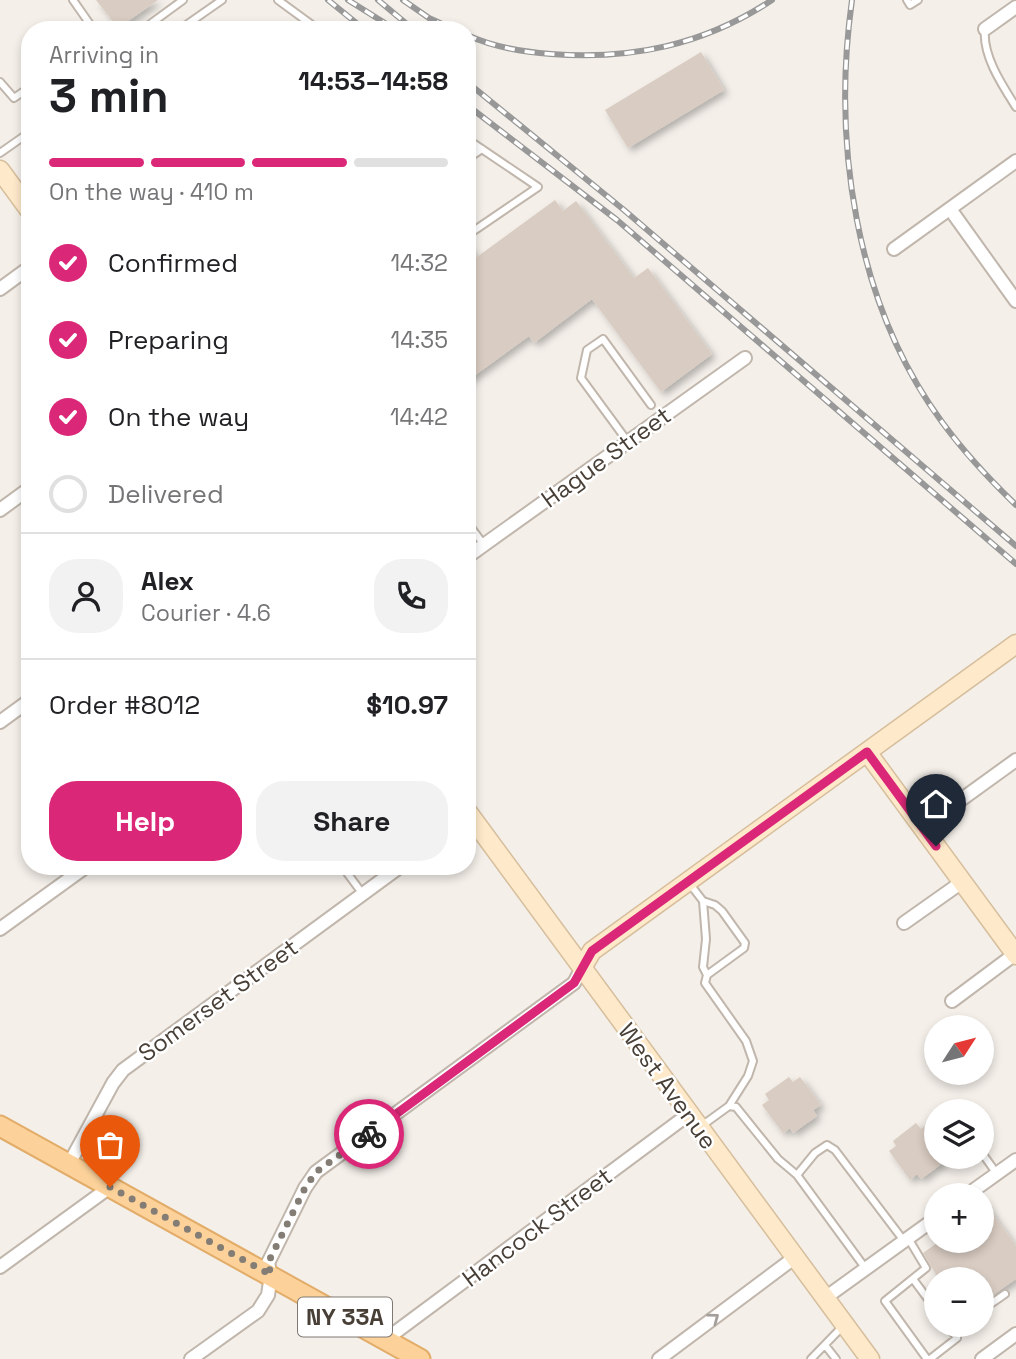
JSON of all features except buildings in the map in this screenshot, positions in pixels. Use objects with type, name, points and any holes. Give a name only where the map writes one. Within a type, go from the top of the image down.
[{"type":"main road","name":"NY 33A","points":[[0,1126],[420,1359]]},
{"type":"street","points":[[985,29],[1016,7]]},
{"type":"street","points":[[894,249],[1016,161]]},
{"type":"street","points":[[0,170],[21,199]]},
{"type":"street","points":[[950,209],[1016,301]]},
{"type":"street","points":[[0,289],[21,274]]},
{"type":"street","name":"Hague Street","points":[[476,551],[745,358]]},
{"type":"street","points":[[0,510],[21,495]]},
{"type":"street","points":[[191,1359],[258,1311],[268,1295],[271,1275],[268,1263],[305,1188],[316,1172],[574,983],[592,951],[1016,644]]},
{"type":"street","points":[[0,722],[21,707]]},
{"type":"street","points":[[867,752],[1016,955],[952,1001]]},
{"type":"street","points":[[922,828],[1016,760]]},
{"type":"street","name":"West Avenue","points":[[476,825],[870,1359]]},
{"type":"street","points":[[0,929],[74,875]]},
{"type":"street","name":"Somerset Street","points":[[69,1164],[113,1083],[123,1070],[389,875]]},
{"type":"street","points":[[904,923],[962,882]]},
{"type":"street","name":"Hancock Street","points":[[386,1340],[694,1121]]},
{"type":"street","points":[[984,1183],[1016,1160]]},
{"type":"street","points":[[0,1267],[110,1187]]},
{"type":"street","points":[[825,1298],[924,1227]]},
{"type":"street","points":[[659,1359],[794,1258]]},
{"type":"street","points":[[987,1358],[1016,1334]]},
{"type":"lane","points":[[73,0],[88,21]]},
{"type":"lane","points":[[154,21],[183,0]]},
{"type":"lane","points":[[192,21],[222,0]]},
{"type":"lane","points":[[278,0],[307,21]]},
{"type":"lane","points":[[907,0],[911,5],[918,0]]},
{"type":"lane","points":[[985,29],[984,40],[995,71],[1016,107]]},
{"type":"lane","points":[[0,82],[14,98],[21,93]]},
{"type":"lane","points":[[0,153],[21,138]]},
{"type":"lane","points":[[476,145],[538,187],[476,229]]},
{"type":"lane","points":[[476,153],[482,149]]},
{"type":"lane","points":[[628,442],[581,378],[587,350],[603,338],[651,405]]},
{"type":"lane","points":[[476,534],[484,545]]},
{"type":"lane","points":[[349,875],[363,895]]},
{"type":"lane","points":[[689,883],[703,901],[706,939],[703,967],[708,975]]},
{"type":"lane","points":[[703,901],[722,911],[746,945],[708,975],[706,986],[746,1041],[753,1061],[748,1076],[729,1106]]},
{"type":"lane","points":[[694,1121],[729,1106],[736,1107],[778,1158],[797,1175],[866,1269]]},
{"type":"lane","points":[[797,1175],[815,1153],[828,1145],[835,1150],[926,1268],[885,1301],[929,1359],[956,1337]]},
{"type":"lane","points":[[993,1169],[997,1174]]},
{"type":"lane","points":[[913,1279],[924,1294]]},
{"type":"lane","points":[[994,1302],[1005,1294]]},
{"type":"lane","points":[[811,1359],[844,1324]]},
{"type":"lane","points":[[825,1345],[836,1359]]},
{"type":"railway","points":[[328,0],[354,21]]},
{"type":"railway","points":[[348,0],[382,21]]},
{"type":"railway","points":[[378,0],[403,21]]},
{"type":"railway","points":[[403,0],[436,21]]},
{"type":"railway","points":[[476,39],[498,46],[540,53],[581,55],[639,51],[694,38],[720,28],[772,0]]},
{"type":"railway","points":[[852,0],[845,109],[857,220],[870,274],[888,326],[912,376],[959,444],[1016,505]]},
{"type":"railway","points":[[476,89],[624,210],[1016,546]]},
{"type":"railway","points":[[476,112],[617,220],[1016,564]]},
{"type":"way so far","points":[[110,1187],[271,1275],[268,1263],[305,1188],[316,1172],[369,1134]]},
{"type":"route","points":[[369,1134],[574,983],[592,951],[867,752],[936,846]]}]
